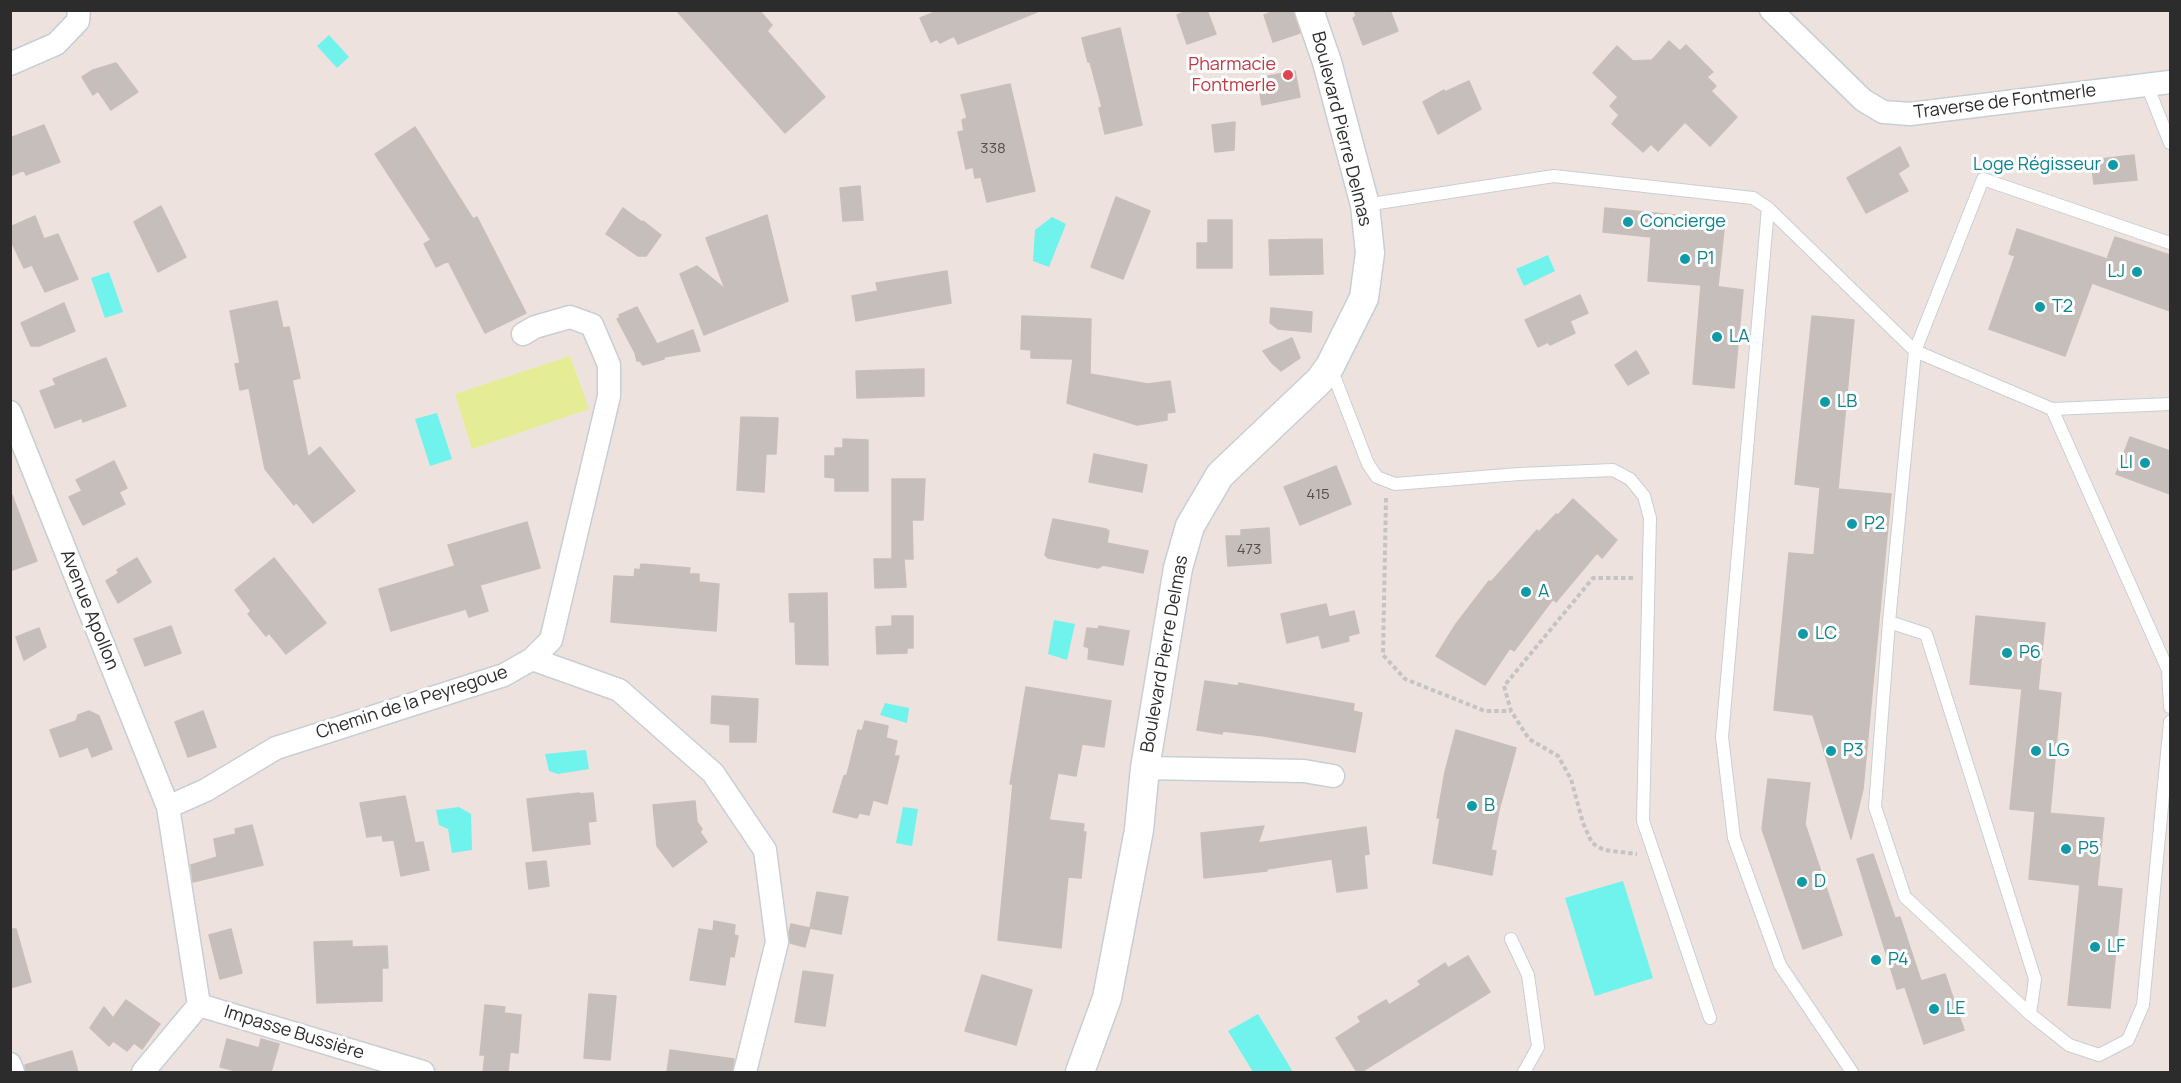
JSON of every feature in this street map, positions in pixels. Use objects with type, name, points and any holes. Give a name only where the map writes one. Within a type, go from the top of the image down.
[{"type":"street","points":[[10,64],[56,44],[78,21],[79,10]]},
{"type":"street","name":"Boulevard Pierre Delmas","points":[[1080,1072],[1107,998],[1139,830],[1145,768],[1178,568],[1190,526],[1220,475],[1320,380],[1330,366],[1364,298],[1370,253],[1365,205],[1327,62],[1309,10]]},
{"type":"street","name":"Traverse de Fontmerle","points":[[1771,10],[1863,100],[1883,111],[1910,114],[2170,82]]},
{"type":"street","name":"Chemin de la Peyregoue","points":[[168,807],[206,790],[276,748],[504,675],[532,659],[550,640],[609,396],[609,365],[592,325],[570,317],[535,327],[523,334]]},
{"type":"street","name":"Avenue Apollon","points":[[10,412],[168,807]]},
{"type":"street","points":[[532,659],[619,690],[713,773],[765,850],[777,942],[745,1072]]},
{"type":"street","points":[[1145,768],[1304,771],[1333,776]]},
{"type":"street","points":[[143,1072],[199,1005],[168,807]]},
{"type":"street","name":"Impasse Bussière","points":[[199,1005],[423,1072]]},
{"type":"street","points":[[10,1064],[13,1072]]},
{"type":"lane","points":[[2146,85],[2170,143]]},
{"type":"lane","points":[[1365,205],[1554,176],[1753,198],[1768,208],[1915,351],[2052,409],[2170,404]]},
{"type":"lane","points":[[2170,243],[1983,179],[1915,351],[1889,622],[1875,807],[1905,897],[2030,1014],[2069,1045],[2099,1055],[2128,1040],[2143,1005],[2170,722]]},
{"type":"lane","points":[[1768,208],[1722,737],[1734,838],[1780,964],[1852,1072]]},
{"type":"lane","points":[[1330,366],[1368,464],[1377,477],[1395,484],[1519,474],[1613,470],[1630,479],[1644,496],[1650,518],[1643,821],[1710,1018]]},
{"type":"lane","points":[[2052,409],[2168,670],[2170,708]]},
{"type":"lane","points":[[1889,622],[1926,634],[2036,979],[2030,1014]]},
{"type":"lane","points":[[1511,939],[1528,975],[1538,1047],[1524,1072]]},
{"type":"path","points":[[1386,480],[1383,655],[1405,679],[1485,711],[1511,711]]},
{"type":"path","points":[[1649,577],[1593,578],[1504,686],[1511,711],[1528,739],[1558,756],[1571,779],[1583,823],[1592,843],[1604,850],[1655,856]]},
{"type":"green space","points":[[570,356],[589,409],[472,449],[455,394]]},
{"type":"water","points":[[329,35],[349,57],[337,68],[317,46]]},
{"type":"water","points":[[1052,217],[1066,224],[1049,267],[1033,261],[1035,230]]},
{"type":"water","points":[[1548,255],[1555,271],[1524,286],[1516,269]]},
{"type":"water","points":[[109,272],[123,312],[105,318],[91,278]]},
{"type":"water","points":[[437,413],[452,459],[430,466],[415,419]]},
{"type":"water","points":[[1054,620],[1075,624],[1067,660],[1048,654]]},
{"type":"water","points":[[885,703],[909,708],[907,723],[880,715]]},
{"type":"water","points":[[586,750],[589,769],[558,774],[549,771],[545,754]]},
{"type":"water","points":[[459,807],[471,814],[472,850],[452,853],[448,829],[439,825],[436,810]]},
{"type":"water","points":[[903,807],[918,809],[912,846],[896,843]]},
{"type":"water","points":[[1623,881],[1653,978],[1595,996],[1565,898]]},
{"type":"water","points":[[1258,1014],[1293,1072],[1253,1072],[1228,1031]]},
{"type":"building","points":[[676,10],[759,10],[772,25],[767,31],[825,97],[785,133]]},
{"type":"building","points":[[940,10],[1036,10],[1037,12],[958,44],[954,36],[940,43],[937,39],[931,42],[920,18]]},
{"type":"building","points":[[1189,10],[1207,10],[1216,34],[1187,44],[1177,15]]},
{"type":"building","points":[[1277,10],[1293,10],[1300,33],[1273,42],[1264,15]]},
{"type":"building","points":[[1354,10],[1390,10],[1398,31],[1363,45],[1353,18],[1356,16]]},
{"type":"building","points":[[1120,28],[1142,125],[1105,134],[1099,108],[1102,107],[1082,38]]},
{"type":"building","points":[[1669,41],[1680,51],[1686,45],[1713,72],[1707,77],[1716,86],[1711,91],[1737,117],[1710,146],[1685,122],[1658,151],[1651,144],[1643,152],[1612,124],[1619,115],[1610,106],[1618,97],[1593,73],[1617,46],[1633,61],[1652,60]]},
{"type":"building","points":[[116,63],[138,92],[111,110],[98,91],[93,95],[82,77],[93,70]]},
{"type":"building","points":[[1295,71],[1300,97],[1262,105],[1258,82],[1269,80],[1268,76]]},
{"type":"building","points":[[1469,81],[1481,109],[1438,134],[1423,102],[1444,90],[1445,92]]},
{"type":"building","points":[[1010,84],[1035,191],[987,202],[981,177],[975,178],[973,167],[966,169],[958,132],[964,131],[962,120],[967,118],[961,95]]},
{"type":"building","points":[[1235,122],[1234,150],[1215,152],[1212,125]]},
{"type":"building","points":[[44,125],[60,162],[26,175],[24,170],[10,176],[10,138]]},
{"type":"building","points":[[415,127],[473,219],[477,217],[526,313],[485,333],[448,261],[436,267],[424,244],[431,240],[375,154]]},
{"type":"building","points":[[1900,147],[1909,166],[1898,173],[1908,191],[1866,213],[1847,178]]},
{"type":"building","name":"Loge Régisseur","points":[[2134,155],[2137,180],[2094,184],[2091,160]]},
{"type":"building","points":[[860,186],[863,220],[843,221],[840,188]]},
{"type":"building","points":[[1116,197],[1150,211],[1123,279],[1091,267]]},
{"type":"building","points":[[161,206],[186,257],[158,272],[134,222]]},
{"type":"building","points":[[623,208],[661,235],[646,256],[638,256],[606,234]]},
{"type":"building","points":[[1605,208],[1725,220],[1718,286],[1705,285],[1743,290],[1734,388],[1693,384],[1701,285],[1648,281],[1651,237],[1603,232]]},
{"type":"building","points":[[767,215],[788,301],[704,335],[680,274],[697,266],[725,289],[706,238]]},
{"type":"building","points":[[35,216],[44,239],[58,234],[78,279],[45,292],[32,265],[24,268],[10,239],[10,227]]},
{"type":"building","points":[[1208,220],[1232,220],[1232,268],[1197,268],[1197,243],[1208,243]]},
{"type":"building","name":"T2","points":[[2017,229],[2107,259],[2115,237],[2170,255],[2170,311],[2092,283],[2065,356],[1989,329],[2015,256],[2009,254]]},
{"type":"building","points":[[1322,239],[1323,274],[1270,275],[1269,240]]},
{"type":"building","points":[[947,271],[951,303],[856,321],[852,296],[878,291],[876,283]]},
{"type":"building","points":[[1580,295],[1588,313],[1570,321],[1575,333],[1550,345],[1548,342],[1538,347],[1525,320]]},
{"type":"building","points":[[277,301],[283,328],[289,327],[300,378],[292,380],[308,457],[320,447],[355,491],[313,523],[296,502],[294,505],[265,469],[249,388],[240,390],[235,364],[240,363],[230,311]]},
{"type":"building","points":[[64,303],[75,331],[39,346],[31,346],[21,323]]},
{"type":"building","points":[[637,307],[657,344],[693,330],[700,351],[664,357],[664,359],[643,365],[637,361],[617,319],[619,315]]},
{"type":"building","points":[[1271,308],[1312,312],[1311,332],[1278,329],[1270,323]]},
{"type":"building","points":[[1022,316],[1091,319],[1090,374],[1148,384],[1170,381],[1175,412],[1167,413],[1167,420],[1137,425],[1067,403],[1073,359],[1031,358],[1031,350],[1021,349]]},
{"type":"building","points":[[1812,316],[1854,320],[1838,489],[1891,494],[1863,789],[1851,839],[1813,715],[1774,710],[1789,553],[1814,555],[1820,488],[1831,489],[1795,484]]},
{"type":"building","points":[[1292,338],[1300,358],[1281,371],[1263,351]]},
{"type":"building","points":[[1636,351],[1649,373],[1628,385],[1615,365]]},
{"type":"building","points":[[106,358],[126,406],[83,422],[82,418],[55,428],[40,391],[56,385],[53,379]]},
{"type":"building","points":[[924,369],[924,396],[857,398],[856,371]]},
{"type":"building","points":[[741,417],[778,418],[776,454],[766,454],[764,492],[737,490]]},
{"type":"building","name":"LI","points":[[2130,437],[2170,451],[2170,494],[2116,474]]},
{"type":"building","points":[[843,439],[868,440],[868,491],[835,491],[835,478],[825,477],[825,456],[835,456],[835,448],[843,448]]},
{"type":"building","points":[[1094,454],[1147,465],[1142,492],[1089,482]]},
{"type":"building","points":[[114,461],[127,488],[119,492],[125,504],[83,525],[69,497],[82,491],[76,480]]},
{"type":"building","points":[[1336,466],[1351,504],[1300,525],[1284,487]]},
{"type":"building","points":[[892,479],[925,479],[923,520],[912,520],[913,559],[904,559],[906,587],[875,588],[874,559],[892,559]]},
{"type":"building","points":[[12,495],[37,561],[10,571],[10,496]]},
{"type":"building","name":"A","points":[[1573,499],[1617,540],[1602,558],[1597,553],[1556,602],[1553,599],[1514,651],[1510,648],[1485,685],[1436,656],[1456,624],[1489,581],[1491,582],[1537,530],[1539,532]]},
{"type":"building","points":[[1053,519],[1106,529],[1109,531],[1107,543],[1148,551],[1143,573],[1103,565],[1098,568],[1048,558],[1045,555]]},
{"type":"building","points":[[527,522],[540,568],[480,585],[488,611],[469,617],[466,609],[391,631],[379,589],[455,566],[448,545]]},
{"type":"building","points":[[1269,528],[1271,563],[1228,566],[1226,536],[1241,536],[1241,530]]},
{"type":"building","points":[[137,558],[151,582],[118,603],[106,581],[119,573],[117,570]]},
{"type":"building","points":[[274,558],[326,623],[286,654],[269,633],[266,636],[248,614],[251,611],[235,590]]},
{"type":"building","points":[[641,564],[690,568],[689,574],[699,574],[699,582],[719,584],[716,631],[611,622],[614,576],[634,577],[635,569],[640,570]]},
{"type":"building","points":[[827,593],[828,665],[796,664],[795,622],[790,622],[789,594]]},
{"type":"building","points":[[1326,604],[1329,617],[1354,611],[1359,633],[1348,636],[1349,641],[1322,648],[1319,635],[1287,643],[1281,614]]},
{"type":"building","points":[[892,616],[913,616],[913,648],[907,648],[907,653],[877,654],[876,627],[892,626]]},
{"type":"building","points":[[1976,616],[2045,623],[2038,690],[2061,693],[2050,813],[2010,809],[2022,689],[1970,684]]},
{"type":"building","points":[[171,626],[181,653],[145,666],[134,639]]},
{"type":"building","points":[[1099,626],[1129,631],[1123,665],[1088,659],[1089,648],[1084,646],[1087,628],[1098,629]]},
{"type":"building","points":[[39,628],[46,647],[24,660],[16,637]]},
{"type":"building","points":[[1205,681],[1238,686],[1239,683],[1354,704],[1353,711],[1362,713],[1355,752],[1264,736],[1197,730]]},
{"type":"building","points":[[1026,687],[1111,701],[1104,747],[1082,744],[1076,776],[1058,773],[1049,820],[1084,824],[1083,832],[1086,832],[1081,878],[1068,877],[1061,948],[998,940],[1013,784],[1010,784]]},
{"type":"building","points":[[712,696],[758,699],[756,742],[730,742],[730,725],[711,723]]},
{"type":"building","points":[[89,711],[99,716],[112,749],[92,757],[88,747],[60,757],[50,730],[76,721],[78,715]]},
{"type":"building","points":[[203,711],[216,747],[188,757],[175,722]]},
{"type":"building","points":[[865,721],[888,726],[886,738],[897,741],[894,756],[899,756],[887,804],[873,800],[869,815],[859,813],[857,818],[833,812],[844,776],[847,775],[858,730],[862,731]]},
{"type":"building","name":"B","points":[[1456,730],[1516,748],[1491,850],[1496,851],[1492,875],[1433,863],[1440,818],[1437,818],[1445,772]]},
{"type":"building","name":"D","points":[[1768,779],[1810,783],[1805,824],[1842,935],[1803,949],[1762,829]]},
{"type":"building","points":[[593,793],[596,821],[588,822],[590,844],[533,851],[527,799]]},
{"type":"building","points":[[405,796],[415,843],[423,842],[429,870],[401,876],[394,840],[383,841],[382,835],[367,837],[360,803]]},
{"type":"building","points":[[695,801],[697,822],[707,842],[673,867],[657,846],[653,805]]},
{"type":"building","points":[[2035,812],[2104,818],[2097,886],[2088,885],[2122,889],[2110,1008],[2068,1005],[2080,885],[2029,879]]},
{"type":"building","points":[[252,825],[263,865],[193,882],[191,865],[217,857],[214,839],[236,834],[235,829]]},
{"type":"building","points":[[1264,826],[1258,843],[1366,827],[1369,854],[1364,855],[1367,888],[1337,892],[1332,859],[1267,869],[1267,871],[1204,878],[1201,833]]},
{"type":"building","points":[[1873,854],[1895,918],[1900,917],[1921,981],[1945,974],[1964,1030],[1924,1044],[1905,987],[1897,989],[1857,859]]},
{"type":"building","points":[[546,861],[549,886],[529,889],[526,863]]},
{"type":"building","points":[[817,892],[848,897],[841,934],[810,928]]},
{"type":"building","points":[[714,921],[735,925],[734,935],[738,936],[734,957],[730,956],[725,985],[690,980],[699,929],[713,931]]},
{"type":"building","points":[[791,924],[810,928],[805,947],[790,943]]},
{"type":"building","points":[[10,929],[16,929],[31,982],[10,988]]},
{"type":"building","points":[[231,929],[242,973],[220,979],[209,935]]},
{"type":"building","points":[[352,941],[352,947],[387,946],[388,968],[382,968],[382,1001],[317,1003],[314,942]]},
{"type":"building","points":[[1468,956],[1490,992],[1361,1072],[1357,1072],[1336,1038],[1361,1022],[1358,1017],[1386,1000],[1389,1005],[1421,985],[1418,981],[1445,963],[1448,968]]},
{"type":"building","points":[[803,971],[833,975],[825,1026],[795,1022]]},
{"type":"building","points":[[982,975],[1032,990],[1016,1045],[965,1031]]},
{"type":"building","points":[[589,994],[616,996],[610,1060],[584,1058]]},
{"type":"building","points":[[126,1000],[160,1024],[142,1049],[134,1043],[127,1051],[113,1041],[109,1046],[90,1028],[104,1007],[113,1018]]},
{"type":"building","points":[[485,1005],[505,1007],[504,1013],[521,1015],[518,1053],[510,1052],[508,1072],[483,1072],[485,1055],[480,1055]]},
{"type":"building","points":[[227,1039],[259,1048],[261,1039],[279,1044],[271,1072],[240,1072],[220,1067]]},
{"type":"building","points":[[670,1050],[734,1059],[732,1072],[667,1072]]},
{"type":"building","points":[[72,1051],[78,1072],[26,1072],[25,1065]]},
{"type":"place","name":"Pharmacie Fontmerle","points":[[1288,75]]},
{"type":"place","name":"Loge Régisseur","points":[[2113,165]]},
{"type":"place","name":"Concierge","points":[[1628,222]]},
{"type":"place","name":"P1","points":[[1685,259]]},
{"type":"place","name":"LJ","points":[[2137,272]]},
{"type":"place","name":"T2","points":[[2040,307]]},
{"type":"place","name":"LA","points":[[1717,337]]},
{"type":"place","name":"LB","points":[[1825,402]]},
{"type":"place","name":"LI","points":[[2145,463]]},
{"type":"place","name":"P2","points":[[1852,524]]},
{"type":"place","name":"A","points":[[1526,592]]},
{"type":"place","name":"LC","points":[[1803,634]]},
{"type":"place","name":"P6","points":[[2007,653]]},
{"type":"place","name":"P3","points":[[1831,751]]},
{"type":"place","name":"LG","points":[[2036,751]]},
{"type":"place","name":"B","points":[[1472,806]]},
{"type":"place","name":"P5","points":[[2066,849]]},
{"type":"place","name":"D","points":[[1802,882]]},
{"type":"place","name":"LF","points":[[2095,947]]},
{"type":"place","name":"P4","points":[[1876,960]]},
{"type":"place","name":"LE","points":[[1934,1009]]}]
